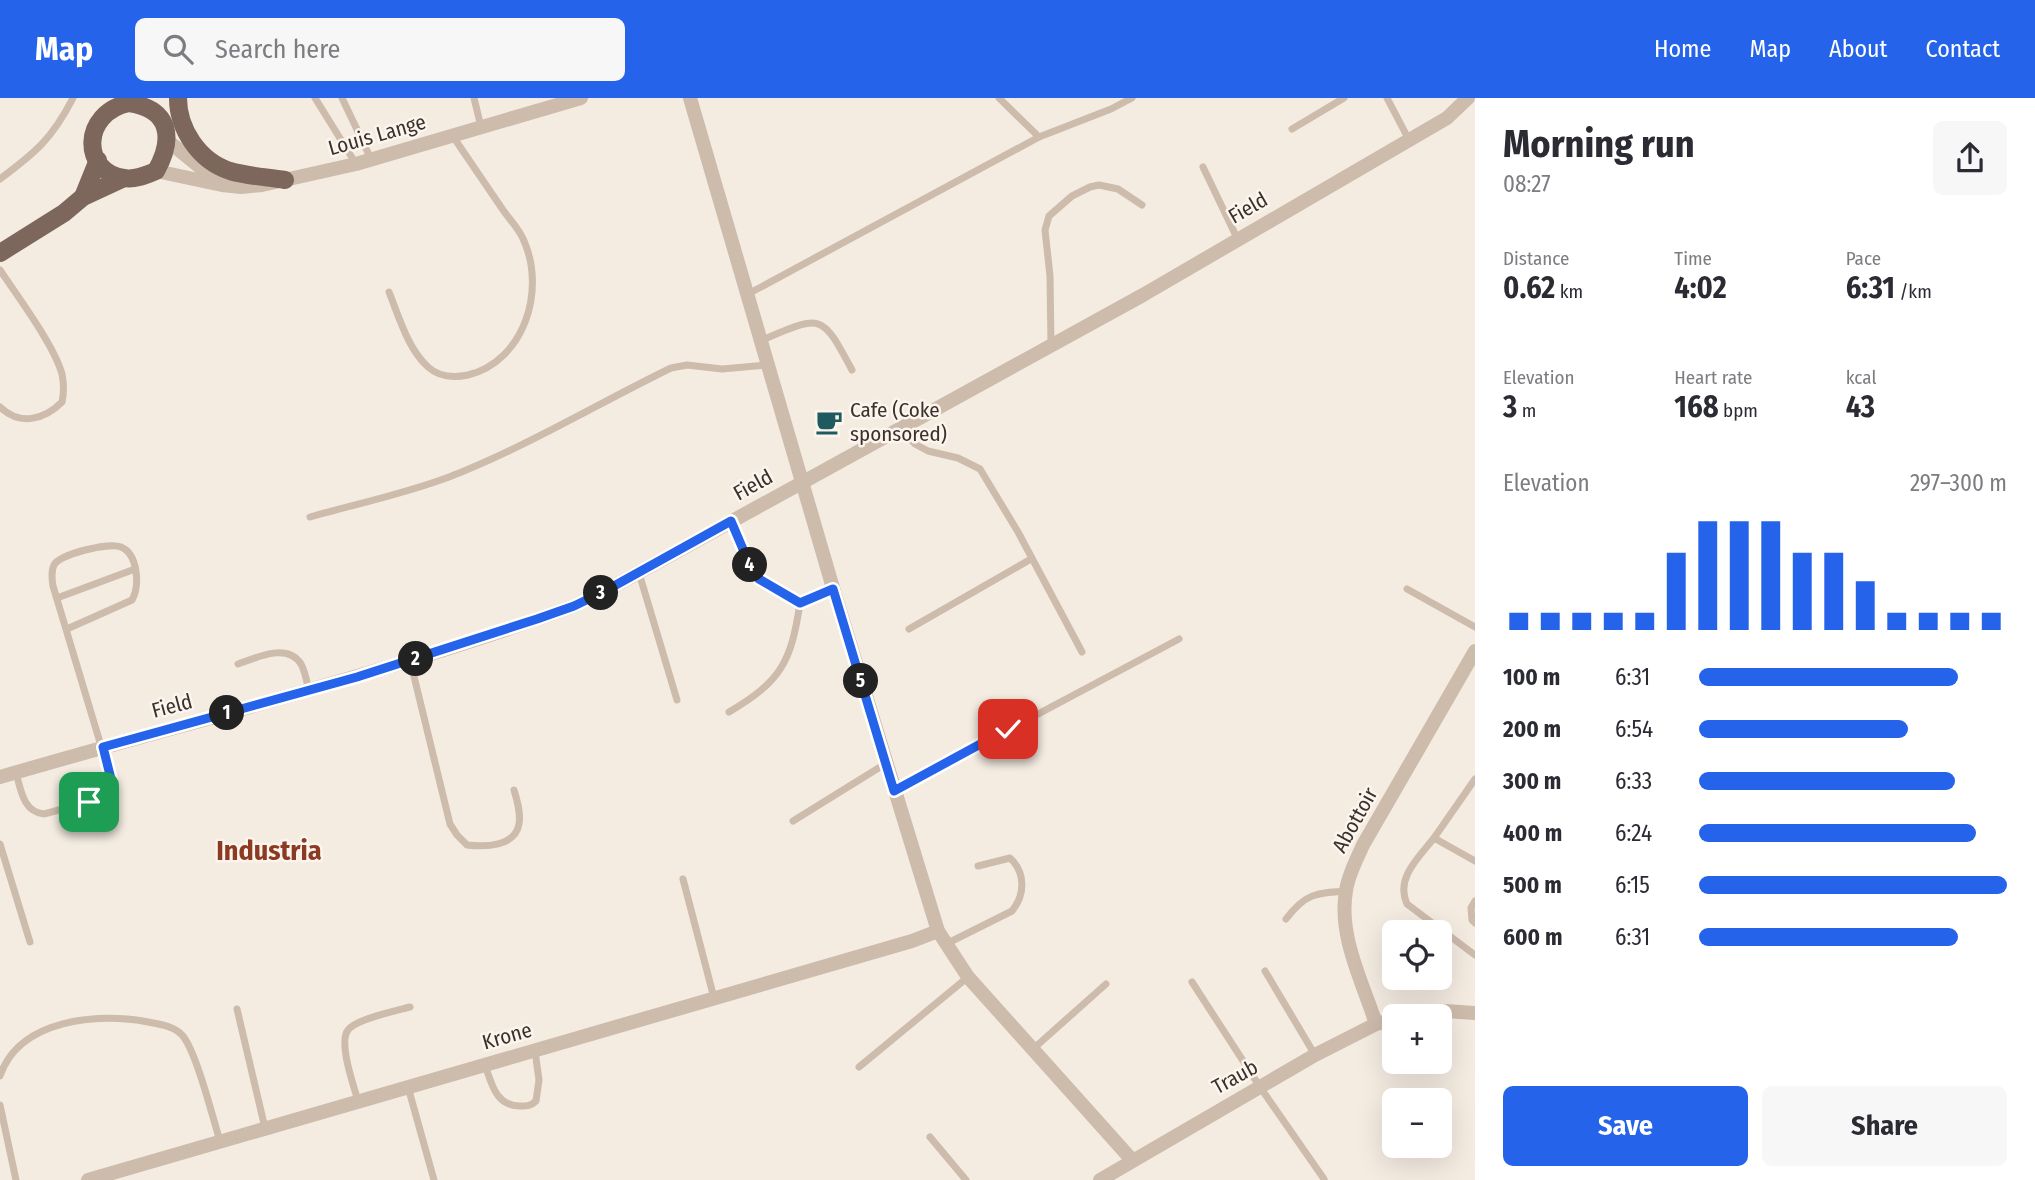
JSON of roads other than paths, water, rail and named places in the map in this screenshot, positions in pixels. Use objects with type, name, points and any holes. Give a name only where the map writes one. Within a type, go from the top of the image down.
[{"type":"main road","points":[[159,117],[161,98]]},
{"type":"main road","points":[[178,98],[181,124],[210,161],[244,175],[285,180]]},
{"type":"main road","points":[[131,100],[149,108],[159,117],[166,128],[168,141],[166,154],[156,171],[137,178],[124,178],[106,171],[97,160],[92,141],[94,128],[101,117],[111,108],[131,100]]},
{"type":"main road","points":[[83,197],[97,160]]},
{"type":"main road","points":[[0,253],[64,213],[83,197],[124,178]]},
{"type":"street","name":"Louis Lange","points":[[156,171],[241,187],[285,180],[356,164],[581,98]]},
{"type":"street","points":[[690,98],[833,589],[942,938],[968,977],[1132,1160]]},
{"type":"street","name":"Field","points":[[0,778],[309,691],[574,606],[639,573],[1143,295],[1447,118],[1468,98]]},
{"type":"street","points":[[168,141],[222,185]]},
{"type":"street","name":"Abottoir","points":[[1376,1024],[1348,940],[1346,891],[1363,845],[1475,651]]},
{"type":"street","name":"Krone","points":[[88,1180],[714,998],[942,938]]},
{"type":"street","points":[[1452,1011],[1475,1013]]},
{"type":"street","name":"Traub","points":[[1100,1180],[1315,1055],[1382,1022]]},
{"type":"lane","points":[[0,179],[46,142],[59,125],[73,98]]},
{"type":"lane","points":[[315,98],[356,164]]},
{"type":"lane","points":[[342,98],[372,159]]},
{"type":"lane","points":[[474,98],[481,127]]},
{"type":"lane","points":[[999,98],[1039,137]]},
{"type":"lane","points":[[748,294],[1039,137],[1132,98]]},
{"type":"lane","points":[[1292,129],[1344,98]]},
{"type":"lane","points":[[1387,98],[1409,141]]},
{"type":"lane","points":[[389,292],[413,348],[430,369],[444,376],[459,377],[483,371],[507,353],[524,328],[534,292],[524,241],[452,134]]},
{"type":"lane","points":[[1203,167],[1237,238]]},
{"type":"lane","points":[[1051,345],[1049,263],[1045,230],[1049,216],[1072,196],[1099,185],[1118,190],[1142,205]]},
{"type":"lane","points":[[0,270],[54,354],[62,374],[64,390],[62,402],[43,417],[21,419],[9,416],[0,407]]},
{"type":"lane","points":[[762,340],[797,326],[816,323],[832,332],[852,370]]},
{"type":"lane","points":[[310,517],[414,489],[450,476],[529,442],[671,368],[687,365],[722,369],[769,365]]},
{"type":"lane","points":[[901,428],[915,444],[928,452],[958,458],[980,469],[1082,652]]},
{"type":"lane","points":[[731,521],[751,568],[759,579],[800,603]]},
{"type":"lane","points":[[16,773],[23,799],[37,813],[44,814],[103,796],[111,779],[103,747],[57,598],[52,577],[54,565],[61,557],[109,545],[121,547],[130,554],[135,569],[137,593],[132,600],[67,629]]},
{"type":"lane","points":[[909,629],[1031,559]]},
{"type":"lane","points":[[57,598],[135,569]]},
{"type":"lane","points":[[639,573],[677,700]]},
{"type":"lane","points":[[800,603],[833,589]]},
{"type":"lane","points":[[1407,589],[1475,627]]},
{"type":"lane","points":[[729,712],[755,697],[771,683],[788,659],[800,603]]},
{"type":"lane","points":[[894,791],[1179,639]]},
{"type":"lane","points":[[237,664],[268,654],[286,653],[302,665],[309,691]]},
{"type":"lane","points":[[411,660],[450,824],[457,835],[467,845],[486,847],[507,841],[516,833],[520,823],[514,790]]},
{"type":"lane","points":[[793,821],[886,764]]},
{"type":"lane","points":[[1475,779],[1403,884],[1404,900],[1407,904],[1475,955]]},
{"type":"lane","points":[[1434,838],[1475,861]]},
{"type":"lane","points":[[0,844],[30,942]]},
{"type":"lane","points":[[942,938],[1012,911],[1017,905],[1022,879],[1018,866],[1010,859],[978,866]]},
{"type":"lane","points":[[683,879],[714,998]]},
{"type":"lane","points":[[1286,919],[1297,904],[1317,893],[1346,891]]},
{"type":"lane","points":[[1475,901],[1471,908],[1472,920],[1475,923]]},
{"type":"lane","points":[[1265,971],[1315,1055]]},
{"type":"lane","points":[[859,1067],[968,977]]},
{"type":"lane","points":[[1192,982],[1324,1180]]},
{"type":"lane","points":[[1033,1050],[1106,984]]},
{"type":"lane","points":[[359,1102],[345,1051],[344,1039],[347,1031],[355,1024],[410,1007]]},
{"type":"lane","points":[[237,1009],[265,1129]]},
{"type":"lane","points":[[0,1076],[9,1057],[25,1041],[49,1029],[80,1019],[130,1020],[166,1026],[182,1034],[190,1049],[220,1142]]},
{"type":"lane","points":[[484,1065],[499,1099],[509,1106],[527,1106],[536,1101],[540,1088],[535,1050]]},
{"type":"lane","points":[[408,1087],[434,1180]]},
{"type":"lane","points":[[0,1105],[16,1180]]},
{"type":"lane","points":[[930,1137],[966,1180]]},
{"type":"place","name":"Cafe (Coke sponsored)","points":[[829,422]]},
{"type":"district","name":"Industria","points":[[269,850]]}]
